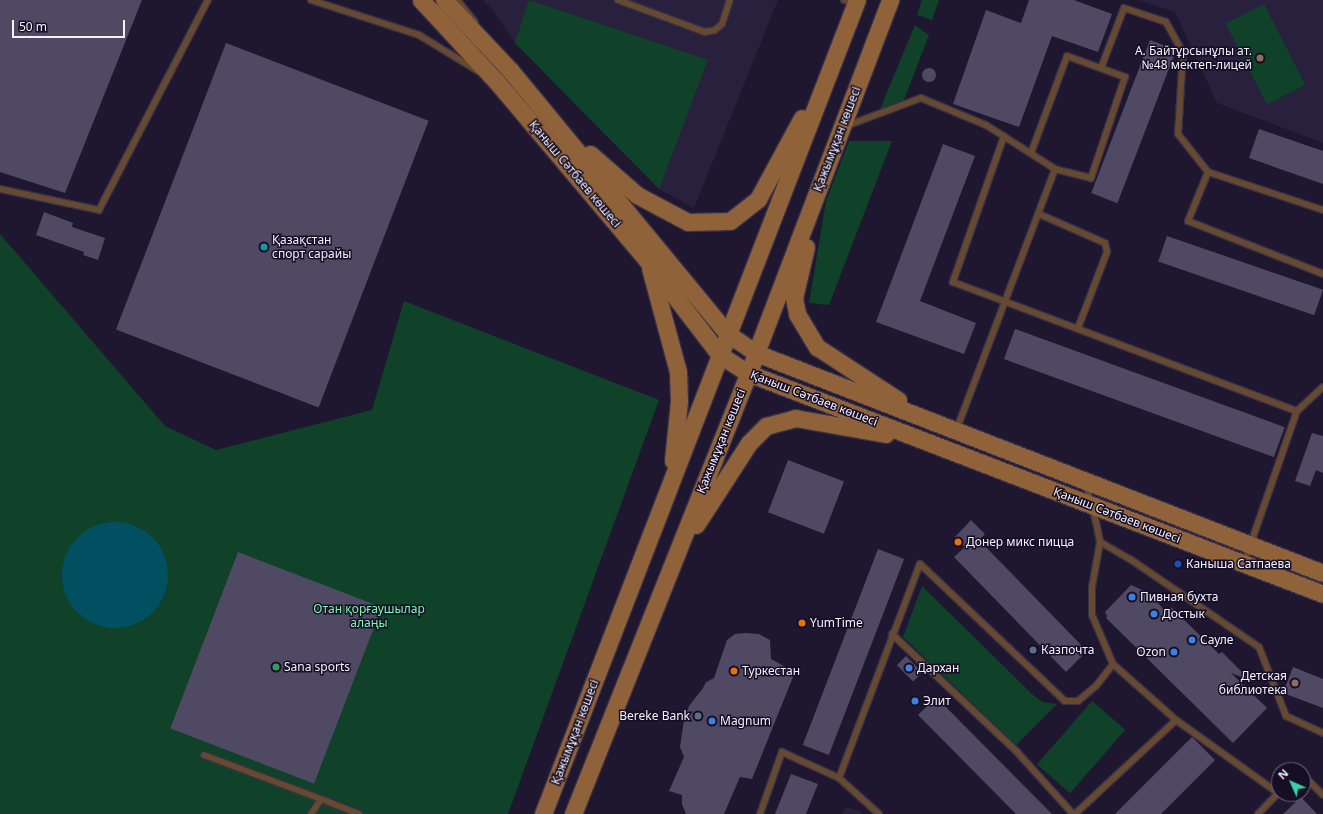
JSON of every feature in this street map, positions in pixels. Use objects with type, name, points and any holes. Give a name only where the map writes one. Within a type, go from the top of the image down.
[{"type":"main road","name":"Қаныш Сәтбаев көшесі","points":[[421,0],[497,82],[647,260],[720,355],[748,373],[1323,594]]},
{"type":"main road","name":"Қаныш Сәтбаев көшесі","points":[[444,0],[510,70],[728,334],[756,353],[1323,573]]},
{"type":"main road","name":"Қажымұқан көшесі","points":[[573,814],[756,353],[890,0]]},
{"type":"main road","name":"Қажымұқан көшесі","points":[[543,814],[834,60],[852,1]]},
{"type":"main road","points":[[551,120],[637,195],[688,222],[730,221],[758,199],[834,60]]},
{"type":"main road","points":[[820,185],[794,298],[797,314],[817,347],[925,418]]},
{"type":"main road","points":[[647,260],[678,372],[679,401],[671,483]]},
{"type":"main road","points":[[671,566],[732,467],[749,443],[766,426],[795,418],[921,440]]},
{"type":"lane","points":[[0,189],[99,210],[208,0]]},
{"type":"lane","points":[[311,0],[419,35],[497,82]]},
{"type":"lane","points":[[457,0],[510,70]]},
{"type":"lane","points":[[618,0],[705,32],[715,30],[722,24],[730,0]]},
{"type":"lane","points":[[1101,68],[1124,8],[1166,22],[1183,53],[1178,134],[1208,172],[1323,210]]},
{"type":"lane","points":[[842,127],[921,98],[986,125],[1004,136],[1031,154],[1055,169],[1091,178],[1125,77],[1067,56],[1031,154]]},
{"type":"lane","points":[[1004,136],[953,282],[1297,411]]},
{"type":"lane","points":[[956,431],[1055,169]]},
{"type":"lane","points":[[1208,172],[1188,221],[1323,274]]},
{"type":"lane","points":[[1039,214],[1105,243],[1107,252],[1078,328]]},
{"type":"lane","points":[[1244,564],[1297,411],[1323,387]]},
{"type":"lane","points":[[1085,481],[1100,542],[1092,587],[1092,615],[1113,664],[1176,720],[1271,787]]},
{"type":"lane","points":[[1100,542],[1130,559],[1258,647],[1286,716],[1323,733]]},
{"type":"lane","points":[[839,778],[892,634],[920,564],[1065,701],[1078,701],[1096,686],[1113,664]]},
{"type":"lane","points":[[892,634],[1017,752],[1074,814],[1176,720]]},
{"type":"lane","points":[[760,814],[782,752],[839,778],[879,814]]},
{"type":"lane","points":[[204,755],[359,814]]},
{"type":"lane","points":[[1311,783],[1323,795]]},
{"type":"lane","points":[[311,814],[320,799]]},
{"type":"lane","points":[[1258,814],[1271,800]]},
{"type":"shaded area","points":[[483,0],[778,0],[694,208],[659,189],[515,43],[492,9]]},
{"type":"shaded area","name":"А. Байтұрсынұлы ат. №48 мектеп-лицей","points":[[1138,0],[1323,0],[1323,143],[1217,103],[1175,12]]},
{"type":"shaded area","points":[[845,807],[861,811],[861,814],[842,814]]},
{"type":"green space","points":[[529,0],[708,60],[659,189],[515,43]]},
{"type":"green space","points":[[922,0],[939,0],[932,20],[917,15]]},
{"type":"green space","points":[[1264,4],[1305,85],[1267,105],[1226,24]]},
{"type":"green space","points":[[915,25],[929,35],[904,100],[880,109]]},
{"type":"green space","points":[[849,141],[892,141],[829,305],[809,303],[826,201]]},
{"type":"green space","name":"Отан қорғаушылар алаңы","points":[[0,234],[165,426],[216,450],[372,410],[404,301],[659,400],[508,814],[0,814]]},
{"type":"green space","points":[[922,586],[1033,695],[1043,702],[1057,704],[1016,745],[903,637]]},
{"type":"green space","points":[[1092,701],[1125,730],[1070,793],[1037,764]]},
{"type":"water","points":[[115,522],[135,526],[152,538],[164,555],[168,575],[164,595],[152,612],[135,624],[115,628],[95,624],[78,612],[66,595],[62,575],[66,555],[78,538],[95,526]]},
{"type":"building","points":[[0,0],[142,0],[65,193],[0,172]]},
{"type":"building","points":[[1029,0],[1074,0],[1112,14],[1098,52],[1052,36],[1019,127],[953,104],[986,10],[1021,23]]},
{"type":"building","points":[[1150,40],[1176,50],[1117,203],[1091,193]]},
{"type":"building","name":"Қазақстан спорт сарайы","points":[[226,43],[429,121],[319,407],[116,330]]},
{"type":"building","points":[[926,68],[932,68],[936,72],[936,78],[932,82],[926,82],[922,78],[922,72]]},
{"type":"building","points":[[1259,129],[1323,151],[1323,184],[1249,158]]},
{"type":"building","points":[[943,144],[975,156],[920,301],[976,323],[964,354],[876,322]]},
{"type":"building","points":[[44,212],[73,223],[72,227],[105,238],[98,260],[83,255],[84,252],[36,235]]},
{"type":"building","points":[[1167,236],[1323,290],[1314,315],[1158,262]]},
{"type":"building","points":[[1015,329],[1285,427],[1274,457],[1004,359]]},
{"type":"building","points":[[1312,433],[1323,436],[1323,473],[1316,470],[1310,486],[1295,481]]},
{"type":"building","points":[[788,460],[844,482],[824,534],[768,512]]},
{"type":"building","points":[[971,520],[985,534],[979,540],[1087,651],[1066,672],[954,557],[965,547],[955,537]]},
{"type":"building","points":[[878,549],[904,559],[829,755],[803,745]]},
{"type":"building","name":"Sana sports","points":[[238,552],[382,607],[314,784],[170,728]]},
{"type":"building","points":[[1131,585],[1149,593],[1166,612],[1171,607],[1219,654],[1222,652],[1250,680],[1231,673],[1267,708],[1233,743],[1106,618],[1107,616],[1105,612]]},
{"type":"building","points":[[735,634],[759,634],[770,640],[771,659],[795,672],[752,779],[740,777],[724,814],[686,814],[682,804],[682,795],[669,791],[684,757],[680,747],[684,720],[689,706],[706,682],[714,678],[727,640]]},
{"type":"building","name":"Дархан","points":[[906,656],[922,672],[913,681],[897,665]]},
{"type":"building","points":[[1293,667],[1323,679],[1323,708],[1283,693]]},
{"type":"building","points":[[936,697],[1052,814],[1016,814],[918,715]]},
{"type":"building","points":[[1192,737],[1215,760],[1161,814],[1115,814]]},
{"type":"building","points":[[791,774],[818,784],[806,814],[775,814]]},
{"type":"building","points":[[1296,802],[1306,802],[1317,814],[1283,814]]},
{"type":"place","name":"А. Байтұрсынұлы ат. №48 мектеп-лицей","points":[[1260,58]]},
{"type":"place","name":"Қазақстан спорт сарайы","points":[[264,247]]},
{"type":"place","name":"Донер микс пицца","points":[[958,542]]},
{"type":"place","name":"Каныша Сатпаева","points":[[1178,564]]},
{"type":"place","name":"Пивная бухта","points":[[1132,597]]},
{"type":"place","name":"Достык","points":[[1154,614]]},
{"type":"place","name":"YumTime","points":[[802,623]]},
{"type":"place","name":"Сауле","points":[[1192,640]]},
{"type":"place","name":"Казпочта","points":[[1033,650]]},
{"type":"place","name":"Ozon","points":[[1174,652]]},
{"type":"place","name":"Sana sports","points":[[276,667]]},
{"type":"place","name":"Дархан","points":[[909,668]]},
{"type":"place","name":"Туркестан","points":[[734,671]]},
{"type":"place","name":"Детская библиотека","points":[[1295,683]]},
{"type":"place","name":"Элит","points":[[915,701]]},
{"type":"place","name":"Bereke Bank","points":[[698,716]]},
{"type":"place","name":"Magnum","points":[[712,721]]}]
